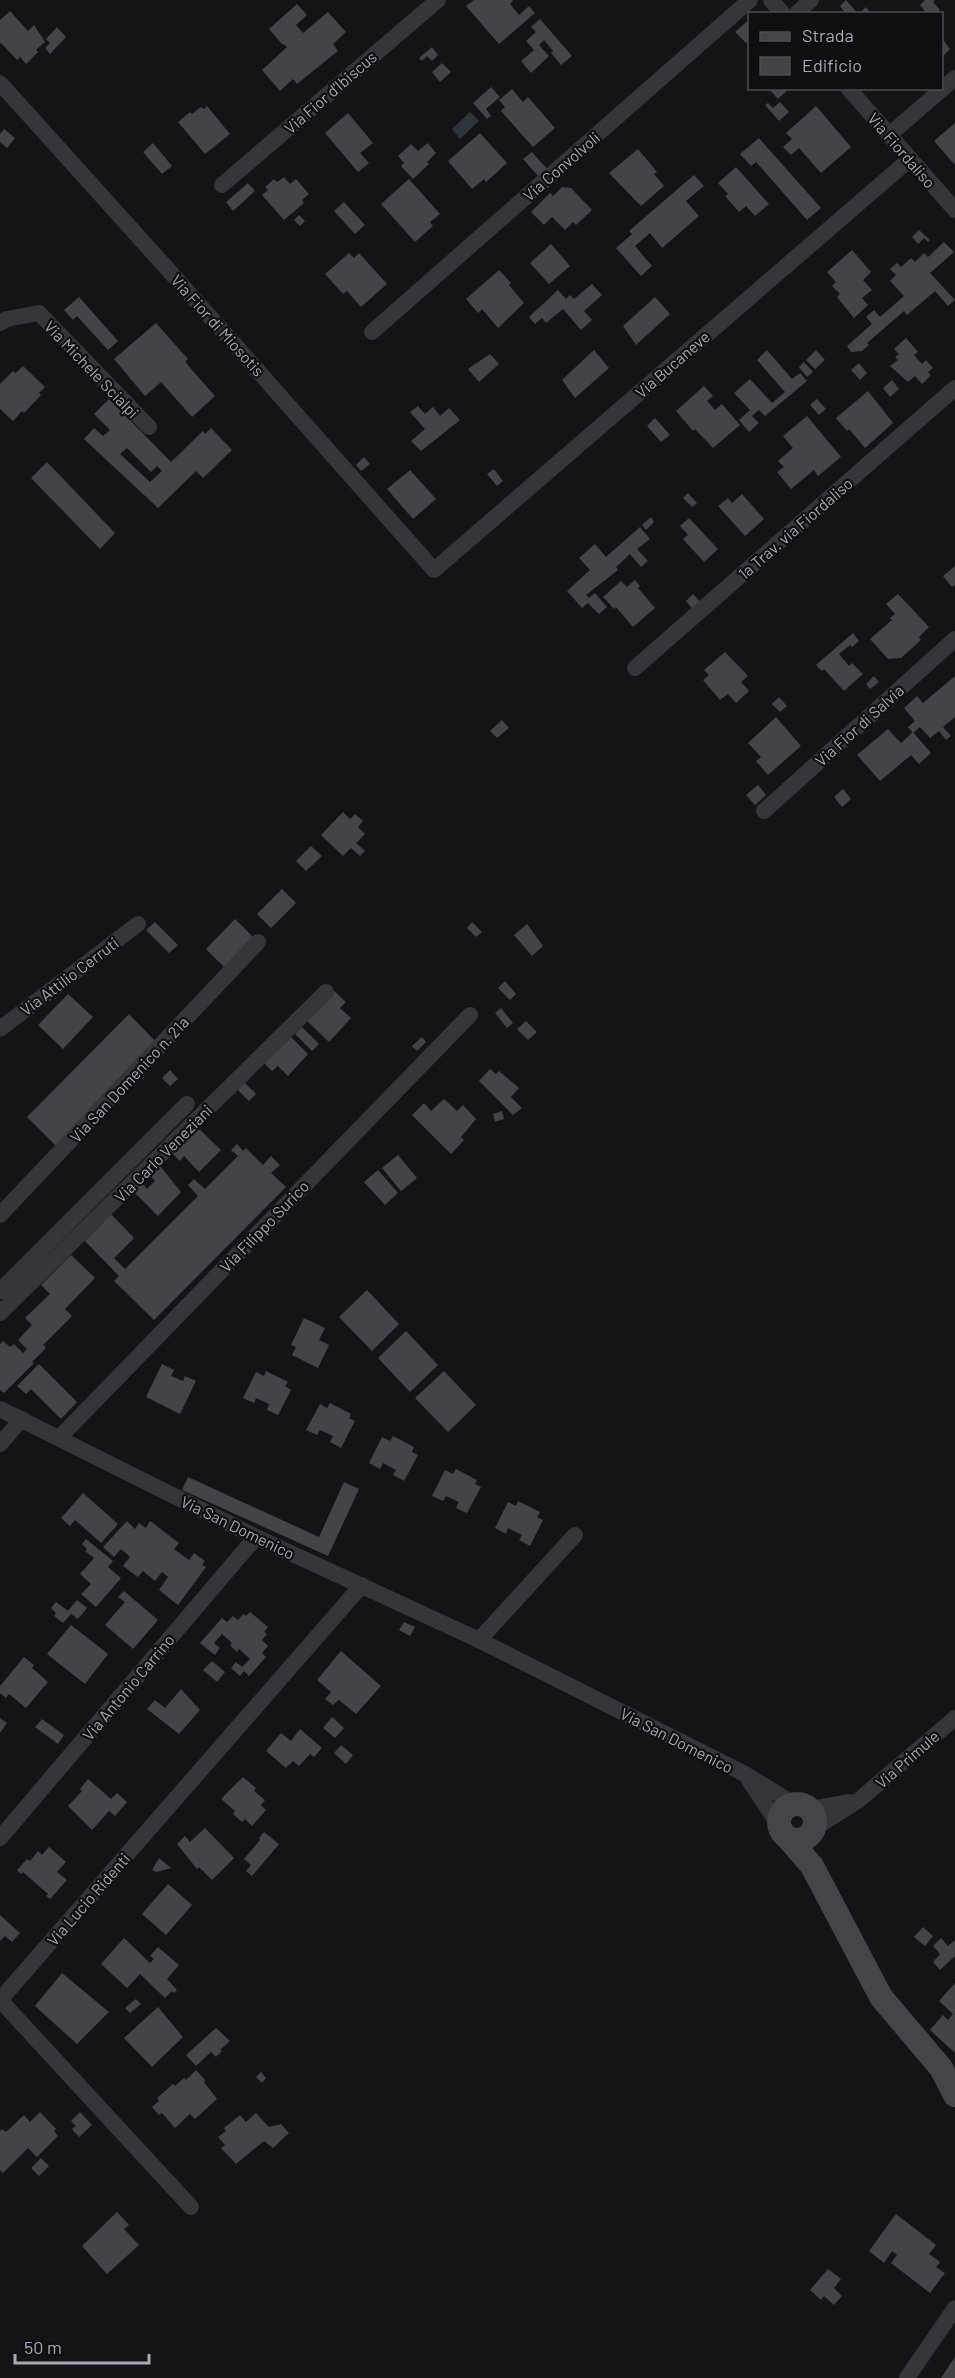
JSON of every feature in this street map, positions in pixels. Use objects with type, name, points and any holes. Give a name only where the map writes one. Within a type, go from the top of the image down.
[{"type":"street","name":"Via Fior d'Ibiscus","points":[[222,185],[438,0]]},
{"type":"street","name":"Via Convolvoli","points":[[372,332],[750,0]]},
{"type":"street","points":[[771,0],[781,12]]},
{"type":"street","points":[[798,12],[811,0]]},
{"type":"street","points":[[943,88],[955,78]]},
{"type":"street","name":"Via Fior di Miosotis","points":[[0,83],[434,570]]},
{"type":"street","name":"Via Fiordaliso","points":[[850,90],[955,210]]},
{"type":"street","points":[[889,135],[941,90]]},
{"type":"street","name":"Via Bucaneve","points":[[434,570],[909,159]]},
{"type":"street","name":"Via Michele Scialpi","points":[[0,323],[7,319],[39,313],[149,428]]},
{"type":"street","name":"1a Trav. via Fiordaliso","points":[[635,668],[955,388]]},
{"type":"street","name":"Via Fior di Salvia","points":[[764,811],[955,639]]},
{"type":"street","name":"Via Attilio Cerruti","points":[[0,1029],[138,924]]},
{"type":"street","name":"Via San Domenico n. 21a","points":[[0,1215],[258,942]]},
{"type":"street","name":"Via Carlo Veneziani","points":[[0,1313],[326,992]]},
{"type":"street","name":"Via Filippo Surico","points":[[59,1438],[470,1015]]},
{"type":"street","points":[[0,1291],[187,1104]]},
{"type":"street","name":"Via San Domenico","points":[[0,1409],[256,1537],[479,1640],[746,1774],[808,1818],[812,1866]]},
{"type":"street","points":[[0,1444],[22,1419]]},
{"type":"street","points":[[479,1640],[575,1535]]},
{"type":"street","name":"Via Antonio Carrino","points":[[0,1838],[256,1537]]},
{"type":"street","name":"Via Lucio Ridenti","points":[[191,2207],[0,2000],[362,1586]]},
{"type":"street","name":"Via Primule","points":[[808,1818],[859,1800],[955,1718]]},
{"type":"street","name":"Via San Domenico","points":[[746,1774],[783,1831],[812,1866],[881,1997],[941,2068],[955,2095]]},
{"type":"street","points":[[788,1806],[808,1818],[803,1839],[797,1840],[783,1831],[781,1815],[788,1806]]},
{"type":"street","points":[[907,2378],[955,2308]]},
{"type":"shaded area","points":[[470,112],[479,121],[460,139],[452,129]]},
{"type":"building","points":[[474,0],[512,0],[510,4],[519,15],[529,6],[535,13],[499,44],[466,6]]},
{"type":"building","points":[[846,0],[856,12],[844,12],[840,6]]},
{"type":"building","points":[[925,0],[935,0],[933,2],[940,10],[925,12],[920,5]]},
{"type":"building","points":[[297,4],[307,15],[296,25],[303,33],[328,12],[346,32],[333,44],[338,51],[297,84],[293,79],[280,91],[262,70],[287,47],[269,29]]},
{"type":"building","points":[[10,11],[28,31],[34,25],[45,42],[26,64],[20,57],[17,60],[0,44],[0,20]]},
{"type":"building","points":[[540,19],[572,56],[561,65],[544,40],[539,45],[549,56],[531,73],[521,61],[534,50],[526,41],[536,32],[531,27]]},
{"type":"building","points":[[748,21],[748,42],[746,43],[735,32]]},
{"type":"building","points":[[57,27],[66,37],[50,54],[45,48],[50,43],[46,39]]},
{"type":"building","points":[[943,39],[950,49],[943,56]]},
{"type":"building","points":[[432,47],[438,55],[432,61],[427,56],[422,61],[419,58]]},
{"type":"building","points":[[442,63],[451,72],[440,82],[432,72]]},
{"type":"building","points":[[491,87],[500,97],[486,109],[491,116],[487,119],[473,103]]},
{"type":"building","points":[[512,89],[523,102],[528,97],[555,128],[533,147],[501,111],[505,107],[499,100]]},
{"type":"building","points":[[770,90],[788,90],[778,99]]},
{"type":"building","points":[[780,102],[789,112],[779,121],[765,105],[768,103],[773,108]]},
{"type":"building","points":[[207,106],[230,134],[205,154],[178,122],[190,112],[192,114],[201,107],[204,109]]},
{"type":"building","points":[[816,106],[851,147],[821,173],[799,148],[791,155],[783,147],[792,139],[786,133]]},
{"type":"building","points":[[348,113],[373,143],[360,153],[369,163],[358,172],[325,133]]},
{"type":"building","points":[[955,123],[955,165],[934,141]]},
{"type":"building","points":[[4,129],[15,138],[7,148],[0,142],[0,134]]},
{"type":"building","points":[[480,133],[507,163],[486,182],[484,179],[472,189],[448,161]]},
{"type":"building","points":[[759,138],[821,208],[807,220],[756,162],[751,166],[740,154]]},
{"type":"building","points":[[153,143],[172,166],[162,174],[143,152]]},
{"type":"building","points":[[428,143],[436,153],[427,162],[429,164],[413,179],[401,166],[404,163],[398,156],[411,144],[418,151]]},
{"type":"building","points":[[638,149],[657,172],[654,174],[664,186],[641,206],[609,173]]},
{"type":"building","points":[[532,152],[549,171],[540,178],[523,159]]},
{"type":"building","points":[[736,167],[769,204],[755,216],[746,206],[739,212],[725,196],[728,194],[718,183]]},
{"type":"building","points":[[694,175],[704,186],[686,201],[699,216],[662,248],[650,233],[635,246],[652,266],[641,276],[616,248],[632,234],[629,231]]},
{"type":"building","points":[[284,177],[290,184],[296,179],[309,194],[302,200],[304,203],[284,220],[262,195],[268,190],[265,187],[274,179],[277,182]]},
{"type":"building","points":[[409,179],[440,214],[430,222],[433,226],[415,242],[381,204]]},
{"type":"building","points":[[248,183],[255,191],[233,211],[226,202]]},
{"type":"building","points":[[562,187],[571,188],[592,210],[576,225],[573,222],[565,230],[552,217],[544,225],[531,212],[550,193],[553,196]]},
{"type":"building","points":[[344,202],[365,225],[355,234],[334,211]]},
{"type":"building","points":[[299,215],[305,221],[300,226],[294,220]]},
{"type":"building","points":[[919,230],[930,240],[928,242],[924,238],[918,244],[912,237]]},
{"type":"building","points":[[944,242],[954,252],[930,273],[955,300],[948,306],[935,291],[907,315],[904,311],[867,343],[869,345],[862,351],[851,352],[847,346],[872,324],[866,317],[874,310],[880,317],[904,296],[890,281],[896,275],[890,269],[897,263],[901,267],[911,258],[915,262],[924,253],[928,257]]},
{"type":"building","points":[[551,244],[570,266],[549,284],[530,263]]},
{"type":"building","points":[[852,250],[871,272],[863,280],[872,290],[862,298],[868,305],[854,318],[837,297],[840,294],[832,286],[836,282],[827,272]]},
{"type":"building","points":[[349,253],[354,258],[359,253],[387,284],[361,307],[347,291],[343,294],[325,274]]},
{"type":"building","points":[[499,270],[524,303],[498,328],[482,309],[478,313],[466,299]]},
{"type":"building","points":[[592,284],[602,295],[584,311],[592,320],[581,330],[563,309],[546,323],[542,318],[535,324],[529,317],[558,290],[566,299],[570,295],[574,299]]},
{"type":"building","points":[[79,297],[118,341],[108,350],[77,316],[73,320],[64,310]]},
{"type":"building","points":[[655,297],[670,314],[636,345],[623,326]]},
{"type":"building","points":[[156,323],[188,359],[185,361],[215,396],[192,417],[161,382],[145,396],[114,359]]},
{"type":"building","points":[[906,338],[918,352],[914,355],[922,364],[926,360],[933,368],[928,372],[931,375],[922,384],[915,376],[908,382],[890,366],[898,360],[895,357],[899,354],[894,349]]},
{"type":"building","points":[[594,350],[609,368],[575,398],[562,380]]},
{"type":"building","points":[[767,350],[792,379],[800,373],[807,381],[765,416],[759,410],[752,416],[759,423],[749,432],[739,420],[750,410],[734,393],[750,379],[772,403],[785,392],[757,360]]},
{"type":"building","points":[[816,350],[825,360],[815,369],[806,360]]},
{"type":"building","points":[[490,354],[499,364],[479,382],[468,369]]},
{"type":"building","points":[[804,362],[813,372],[807,377],[799,367]]},
{"type":"building","points":[[859,363],[867,373],[860,380],[851,370]]},
{"type":"building","points":[[23,366],[45,387],[39,393],[41,395],[13,421],[0,409],[0,384],[13,371],[16,373]]},
{"type":"building","points":[[892,380],[899,389],[890,397],[883,388]]},
{"type":"building","points":[[704,386],[713,396],[707,401],[715,410],[722,404],[740,425],[713,448],[695,429],[693,431],[676,411]]},
{"type":"building","points":[[868,391],[893,423],[865,448],[836,418]]},
{"type":"building","points":[[109,399],[171,462],[203,431],[205,434],[211,428],[232,450],[203,478],[196,471],[158,508],[84,439],[94,428],[103,436],[110,430],[94,414]],"holes":[[[127,448],[151,472],[157,466],[162,471],[150,482],[120,454]]]},
{"type":"building","points":[[817,399],[826,409],[819,415],[810,405]]},
{"type":"building","points":[[418,406],[425,414],[433,407],[440,416],[449,408],[460,420],[421,451],[411,441],[425,429],[410,412]]},
{"type":"building","points":[[807,416],[841,457],[818,476],[814,470],[791,489],[777,472],[784,467],[778,461],[793,448],[783,436]]},
{"type":"building","points":[[655,418],[670,435],[661,442],[647,426]]},
{"type":"building","points":[[364,457],[370,464],[361,471],[356,465]]},
{"type":"building","points":[[47,462],[115,533],[100,549],[31,478]]},
{"type":"building","points":[[494,469],[503,481],[497,486],[487,474]]},
{"type":"building","points":[[410,470],[436,499],[413,519],[387,489]]},
{"type":"building","points":[[688,493],[697,503],[692,507],[683,498]]},
{"type":"building","points":[[742,494],[764,519],[745,536],[718,506],[728,498],[732,503]]},
{"type":"building","points":[[651,517],[654,522],[646,530],[642,525]]},
{"type":"building","points":[[689,518],[718,549],[704,562],[683,539],[688,535],[680,526]]},
{"type":"building","points":[[640,527],[650,539],[637,549],[648,561],[641,567],[630,554],[616,567],[618,570],[586,595],[589,598],[595,593],[607,607],[599,614],[588,603],[582,608],[567,591],[590,570],[579,558],[595,544],[606,557]]},
{"type":"building","points":[[955,566],[955,585],[952,587],[943,576]]},
{"type":"building","points":[[635,580],[640,586],[638,588],[655,608],[633,627],[616,607],[614,609],[603,597],[621,581],[627,587]]},
{"type":"building","points":[[693,594],[702,604],[694,611],[686,601]]},
{"type":"building","points":[[898,594],[929,627],[919,637],[921,640],[901,658],[888,659],[870,639],[892,620],[890,618],[895,614],[886,604]]},
{"type":"building","points":[[853,633],[859,641],[839,654],[849,666],[852,663],[863,674],[844,691],[824,669],[822,671],[816,665]]},
{"type":"building","points":[[725,652],[748,676],[741,682],[749,691],[736,703],[728,694],[720,700],[703,680],[709,675],[704,670]]},
{"type":"building","points":[[874,676],[879,682],[870,689],[866,684]]},
{"type":"building","points":[[955,676],[955,717],[943,727],[951,736],[946,740],[939,731],[930,738],[920,727],[913,733],[908,727],[915,721],[904,708],[917,696],[923,703]]},
{"type":"building","points":[[779,697],[787,706],[780,712],[772,704]]},
{"type":"building","points":[[776,717],[801,746],[768,775],[756,761],[761,757],[748,743]]},
{"type":"building","points":[[502,720],[509,728],[497,738],[490,731]]},
{"type":"building","points":[[888,729],[901,743],[913,732],[931,753],[919,764],[911,755],[880,781],[857,755]]},
{"type":"building","points":[[758,785],[766,795],[755,805],[746,795]]},
{"type":"building","points":[[843,789],[851,799],[842,807],[834,797]]},
{"type":"building","points":[[343,812],[350,819],[355,814],[363,821],[358,827],[365,834],[356,843],[365,851],[360,856],[351,848],[343,856],[321,835]]},
{"type":"building","points":[[311,846],[322,856],[306,871],[296,861]]},
{"type":"building","points":[[282,889],[296,903],[271,928],[257,914]]},
{"type":"building","points":[[235,919],[258,942],[229,972],[206,949]]},
{"type":"building","points":[[155,922],[178,945],[169,953],[146,930]]},
{"type":"building","points":[[472,922],[482,932],[476,937],[467,928]]},
{"type":"building","points":[[527,924],[543,946],[532,956],[514,935]]},
{"type":"building","points":[[505,981],[516,994],[510,1000],[498,988]]},
{"type":"building","points":[[332,989],[346,1002],[340,1008],[351,1018],[329,1042],[304,1018]]},
{"type":"building","points":[[68,994],[93,1017],[63,1049],[38,1025]]},
{"type":"building","points":[[501,1008],[513,1023],[507,1028],[495,1013]]},
{"type":"building","points":[[129,1014],[159,1045],[57,1147],[27,1117]]},
{"type":"building","points":[[526,1021],[537,1032],[528,1040],[517,1029]]},
{"type":"building","points":[[302,1027],[319,1044],[312,1051],[295,1034]]},
{"type":"building","points":[[288,1034],[308,1054],[288,1076],[278,1066],[272,1071],[262,1061]]},
{"type":"building","points":[[422,1037],[426,1042],[417,1051],[412,1046]]},
{"type":"building","points":[[490,1069],[496,1074],[499,1071],[519,1088],[511,1097],[522,1108],[513,1115],[479,1081]]},
{"type":"building","points":[[170,1070],[178,1079],[170,1086],[162,1078]]},
{"type":"building","points":[[243,1081],[256,1094],[249,1101],[236,1088]]},
{"type":"building","points":[[444,1099],[457,1111],[463,1105],[476,1119],[461,1137],[464,1140],[451,1154],[412,1115],[424,1103],[431,1111]]},
{"type":"building","points":[[502,1111],[504,1119],[495,1122],[493,1114]]},
{"type":"building","points":[[197,1127],[221,1150],[199,1172],[184,1156],[180,1161],[171,1152]]},
{"type":"building","points":[[237,1144],[243,1151],[246,1148],[263,1165],[271,1156],[280,1165],[271,1173],[286,1187],[154,1320],[114,1281],[119,1276],[85,1241],[111,1214],[134,1238],[114,1258],[125,1269],[198,1196],[188,1185],[194,1179],[205,1189],[238,1156],[231,1150]]},
{"type":"building","points":[[398,1155],[417,1178],[401,1191],[382,1168]]},
{"type":"building","points":[[160,1166],[181,1192],[158,1216],[134,1192],[142,1183],[147,1189],[155,1181],[150,1175]]},
{"type":"building","points":[[378,1170],[398,1193],[385,1205],[364,1182]]},
{"type":"building","points":[[71,1255],[95,1278],[65,1309],[72,1316],[43,1345],[46,1348],[32,1362],[34,1363],[4,1393],[0,1390],[0,1344],[3,1341],[10,1347],[14,1344],[23,1353],[27,1349],[18,1340],[32,1325],[25,1318],[50,1294],[41,1285]]},
{"type":"building","points":[[367,1290],[399,1324],[372,1351],[339,1317]]},
{"type":"building","points":[[304,1318],[325,1328],[319,1340],[329,1345],[318,1368],[292,1355],[296,1347],[291,1345]]},
{"type":"building","points":[[406,1331],[438,1365],[410,1392],[378,1358]]},
{"type":"building","points":[[39,1364],[77,1402],[61,1419],[31,1389],[26,1394],[17,1386]]},
{"type":"building","points":[[162,1364],[174,1370],[171,1376],[183,1381],[185,1376],[196,1381],[180,1414],[146,1397]]},
{"type":"building","points":[[266,1371],[288,1382],[285,1386],[291,1390],[278,1415],[267,1410],[269,1404],[256,1398],[254,1403],[243,1398],[256,1372],[264,1376]]},
{"type":"building","points":[[444,1371],[476,1405],[448,1432],[415,1398]]},
{"type":"building","points":[[330,1403],[351,1414],[349,1418],[355,1421],[341,1448],[330,1442],[333,1436],[320,1430],[317,1435],[306,1430],[320,1404],[327,1408]]},
{"type":"building","points":[[393,1436],[414,1447],[412,1452],[418,1455],[404,1481],[393,1475],[396,1470],[383,1463],[380,1469],[369,1463],[382,1437],[390,1441]]},
{"type":"building","points":[[456,1469],[477,1480],[475,1484],[481,1487],[467,1513],[456,1508],[459,1502],[446,1496],[443,1501],[432,1496],[445,1470],[453,1474]]},
{"type":"building","points":[[188,1477],[319,1537],[344,1482],[359,1489],[328,1556],[182,1490]]},
{"type":"building","points":[[83,1493],[118,1524],[101,1543],[75,1520],[70,1526],[61,1518]]},
{"type":"building","points":[[518,1501],[540,1512],[537,1517],[543,1520],[530,1546],[519,1540],[522,1535],[508,1528],[506,1534],[495,1528],[508,1502],[516,1506]]},
{"type":"building","points":[[127,1521],[135,1529],[139,1523],[146,1528],[150,1521],[179,1543],[174,1549],[189,1560],[194,1553],[205,1561],[202,1565],[206,1567],[178,1605],[159,1590],[168,1577],[162,1572],[155,1581],[143,1571],[138,1577],[123,1566],[130,1557],[121,1549],[114,1557],[103,1547]]},
{"type":"building","points":[[86,1539],[113,1561],[108,1567],[121,1578],[96,1607],[81,1594],[91,1584],[80,1574],[94,1558],[85,1551],[87,1549],[82,1544]]},
{"type":"building","points":[[124,1591],[158,1620],[133,1649],[105,1625],[125,1602],[118,1597]]},
{"type":"building","points":[[77,1600],[87,1608],[78,1619],[71,1614],[63,1623],[54,1616],[56,1613],[51,1608],[56,1602],[68,1611]]},
{"type":"building","points":[[250,1612],[268,1627],[264,1632],[267,1634],[262,1640],[268,1646],[262,1653],[266,1657],[249,1676],[244,1671],[240,1676],[231,1668],[236,1662],[242,1667],[250,1659],[239,1649],[237,1652],[230,1645],[232,1643],[222,1634],[214,1643],[220,1648],[215,1655],[200,1643],[222,1618],[227,1622],[233,1616],[238,1620],[243,1614],[246,1616]]},
{"type":"building","points":[[404,1622],[415,1627],[410,1636],[399,1630]]},
{"type":"building","points":[[71,1625],[108,1654],[85,1684],[47,1654]]},
{"type":"building","points":[[341,1651],[381,1686],[356,1714],[339,1700],[333,1705],[325,1699],[331,1692],[317,1680]]},
{"type":"building","points":[[24,1657],[34,1665],[32,1668],[48,1682],[26,1708],[9,1694],[6,1698],[0,1693],[0,1686]]},
{"type":"building","points":[[212,1661],[225,1672],[217,1682],[203,1670]]},
{"type":"building","points":[[181,1689],[200,1710],[179,1734],[147,1709],[155,1700],[165,1708]]},
{"type":"building","points":[[332,1717],[344,1728],[335,1738],[323,1728]]},
{"type":"building","points":[[0,1718],[7,1723],[0,1733]]},
{"type":"building","points":[[42,1719],[64,1735],[58,1744],[35,1727]]},
{"type":"building","points":[[300,1729],[322,1748],[314,1757],[310,1754],[299,1766],[293,1761],[286,1768],[266,1751],[281,1733],[291,1741]]},
{"type":"building","points":[[341,1745],[353,1755],[346,1764],[334,1753]]},
{"type":"building","points":[[243,1777],[265,1800],[261,1805],[266,1810],[252,1826],[245,1819],[242,1822],[233,1814],[235,1811],[221,1799]]},
{"type":"building","points":[[88,1779],[111,1799],[117,1793],[127,1802],[115,1816],[109,1811],[92,1830],[68,1806],[82,1791],[80,1789]]},
{"type":"building","points":[[205,1828],[234,1858],[212,1880],[199,1867],[197,1869],[177,1844],[185,1836],[190,1842]]},
{"type":"building","points":[[264,1832],[279,1844],[252,1876],[246,1871],[251,1865],[244,1859]]},
{"type":"building","points":[[49,1847],[66,1862],[57,1872],[67,1880],[50,1899],[46,1896],[48,1894],[23,1872],[21,1874],[17,1870],[27,1859],[30,1861],[38,1851],[42,1855]]},
{"type":"building","points":[[159,1858],[171,1868],[156,1872],[152,1870]]},
{"type":"building","points":[[168,1884],[192,1905],[166,1935],[142,1914]]},
{"type":"building","points":[[0,1915],[20,1933],[12,1942],[5,1936],[0,1941]]},
{"type":"building","points":[[923,1927],[933,1936],[925,1946],[914,1937]]},
{"type":"building","points":[[124,1938],[150,1963],[154,1959],[150,1956],[158,1947],[179,1965],[167,1979],[177,1990],[174,1993],[172,1991],[165,1998],[140,1974],[127,1988],[101,1964]]},
{"type":"building","points":[[941,1938],[948,1946],[955,1940],[955,1956],[940,1970],[933,1962],[940,1954],[933,1946]]},
{"type":"building","points":[[62,1973],[109,2012],[77,2044],[35,2006]]},
{"type":"building","points":[[955,1983],[955,2053],[930,2030],[943,2015],[948,2020],[953,2014],[939,2001]]},
{"type":"building","points":[[136,1999],[141,2004],[130,2013],[125,2008]]},
{"type":"building","points":[[158,2007],[183,2037],[152,2067],[124,2038]]},
{"type":"building","points":[[216,2028],[230,2041],[216,2057],[211,2052],[196,2066],[186,2055]]},
{"type":"building","points":[[196,2070],[217,2099],[195,2119],[190,2114],[175,2128],[162,2113],[159,2115],[152,2107],[159,2101],[157,2098],[173,2084],[175,2086],[184,2078],[186,2080]]},
{"type":"building","points":[[261,2072],[266,2078],[262,2083],[256,2077]]},
{"type":"building","points":[[40,2112],[56,2129],[54,2131],[58,2136],[37,2157],[28,2148],[3,2173],[0,2170],[0,2131],[2,2129],[6,2132],[24,2115],[30,2122]]},
{"type":"building","points":[[80,2112],[92,2125],[79,2137],[72,2129],[76,2126],[71,2121]]},
{"type":"building","points":[[256,2113],[269,2127],[281,2124],[289,2133],[273,2148],[264,2141],[236,2164],[221,2148],[225,2145],[218,2137],[226,2131],[224,2128],[240,2115],[246,2122]]},
{"type":"building","points":[[41,2158],[49,2166],[39,2176],[31,2168]]},
{"type":"building","points":[[117,2212],[129,2225],[124,2229],[139,2245],[107,2274],[82,2246]]},
{"type":"building","points":[[896,2214],[936,2245],[929,2254],[940,2262],[936,2267],[945,2273],[930,2293],[891,2263],[897,2255],[892,2251],[884,2263],[869,2251]]},
{"type":"building","points":[[828,2269],[841,2279],[834,2288],[842,2296],[834,2305],[824,2296],[821,2300],[810,2290]]},
{"type":"building","points":[[955,2357],[955,2378],[941,2378]]}]
